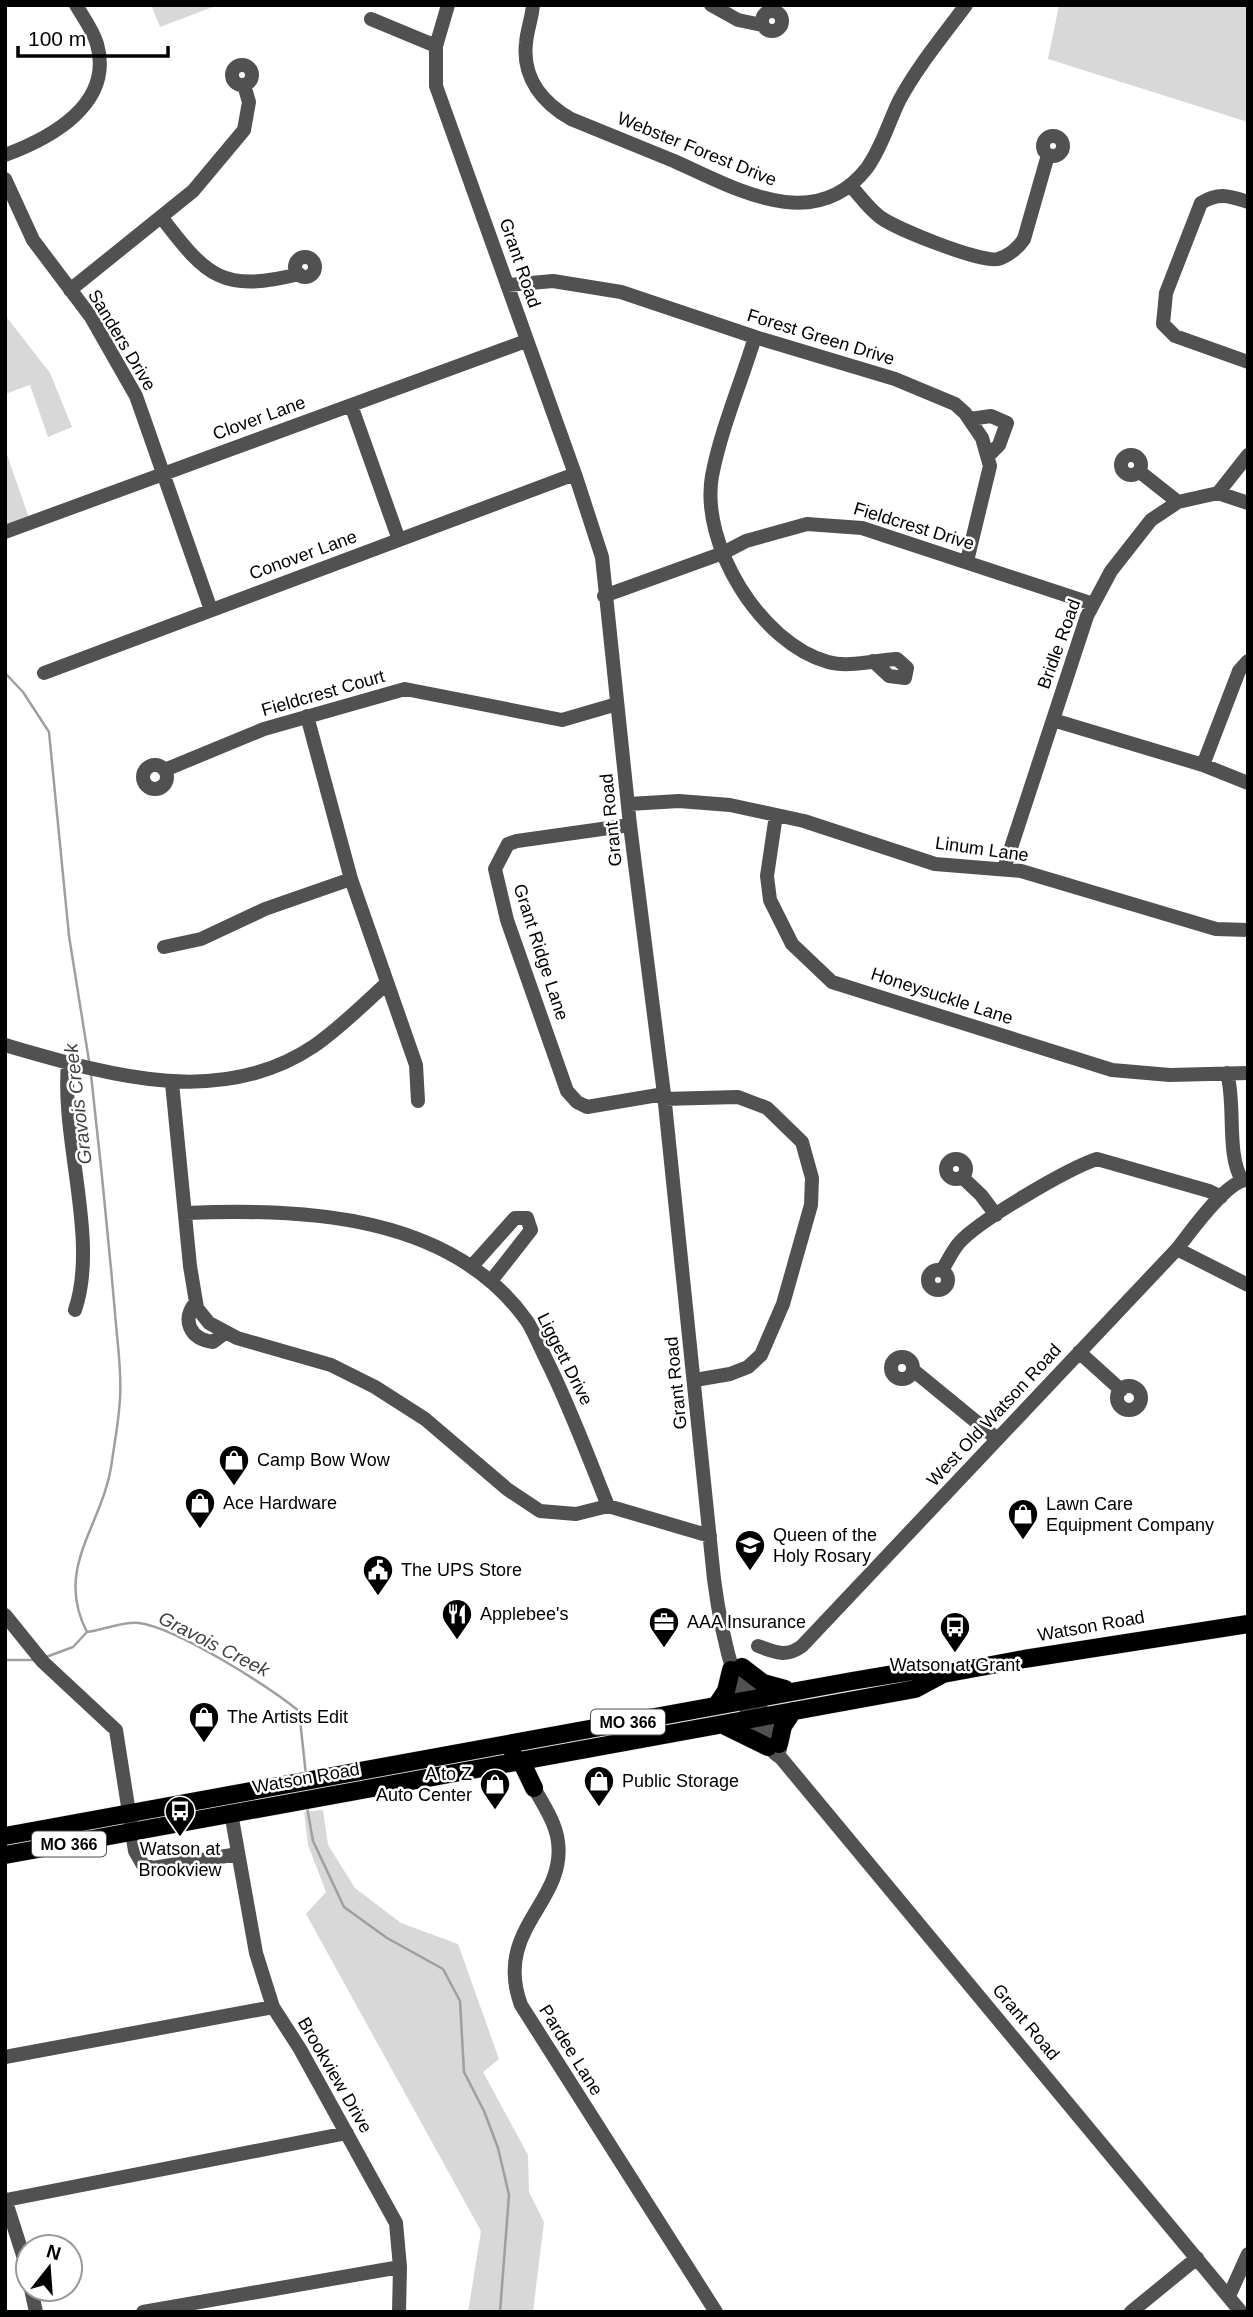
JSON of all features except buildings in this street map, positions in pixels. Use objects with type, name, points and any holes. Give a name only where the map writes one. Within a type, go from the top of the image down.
[{"type":"main road","name":"Watson Road","points":[[5,1855],[317,1798],[749,1699],[912,1671],[943,1674],[1159,1636],[1248,1625]]},
{"type":"main road","points":[[716,1706],[726,1691],[735,1664],[762,1683],[796,1691]]},
{"type":"main road","name":"Watson Road","points":[[5,1836],[314,1779],[506,1755],[540,1757],[915,1689],[943,1674]]},
{"type":"main road","points":[[720,1724],[744,1732],[776,1749],[783,1726],[793,1711]]},
{"type":"main road","points":[[506,1755],[534,1787]]},
{"type":"main road","points":[[534,1787],[540,1757]]},
{"type":"street","points":[[5,155],[47,138],[74,116],[91,95],[98,74],[99,53],[96,41],[76,5]]},
{"type":"street","name":"Grant Road","points":[[448,5],[436,46],[436,86],[575,474],[602,557],[604,596],[629,804],[629,825],[664,1096],[722,1628],[757,1717],[776,1749],[821,1810],[1241,2312]]},
{"type":"street","name":"Webster Forest Drive","points":[[533,5],[526,43],[528,70],[539,94],[558,111],[772,202],[807,203],[850,185],[877,154],[899,102],[915,75],[966,5]]},
{"type":"street","points":[[711,5],[738,20],[762,25]]},
{"type":"street","points":[[371,19],[436,46]]},
{"type":"street","points":[[70,290],[193,191],[244,130],[249,102],[244,85]]},
{"type":"street","points":[[850,185],[878,216],[896,228],[979,257],[996,260],[1019,246],[1024,239],[1048,155]]},
{"type":"street","name":"Sanders Drive","points":[[5,179],[33,240],[91,317],[136,396],[211,610]]},
{"type":"street","points":[[1248,202],[1226,194],[1213,195],[1201,203],[1166,293],[1163,324],[1175,336],[1248,362]]},
{"type":"street","points":[[162,218],[192,258],[216,274],[246,283],[261,283],[299,274]]},
{"type":"street","name":"Forest Green Drive","points":[[507,285],[554,281],[621,292],[755,337],[895,379],[955,404],[970,419],[982,438],[988,456],[988,485],[967,561]]},
{"type":"street","points":[[755,337],[712,477],[712,525],[723,553],[752,605],[769,626],[797,649],[829,663],[873,661]]},
{"type":"street","name":"Clover Lane","points":[[5,533],[526,341]]},
{"type":"street","points":[[351,405],[399,540]]},
{"type":"street","points":[[970,419],[991,416],[1007,423],[999,445],[988,456]]},
{"type":"street","points":[[1248,455],[1218,493],[1248,503]]},
{"type":"street","points":[[1140,472],[1178,502]]},
{"type":"street","name":"Conover Lane","points":[[44,673],[575,474]]},
{"type":"street","name":"Bridle Road","points":[[1004,869],[1093,604],[1111,570],[1151,520],[1178,502],[1218,493]]},
{"type":"street","name":"Fieldcrest Drive","points":[[604,596],[723,553],[746,541],[807,524],[841,524],[967,561],[1093,604]]},
{"type":"street","points":[[1203,765],[1239,670],[1248,661]]},
{"type":"street","name":"Fieldcrest Court","points":[[167,769],[264,729],[405,689],[562,720],[617,704]]},
{"type":"street","points":[[307,716],[351,879],[416,1065],[418,1101]]},
{"type":"street","points":[[1053,720],[1203,765],[1248,783]]},
{"type":"street","name":"Linum Lane","points":[[629,804],[679,801],[730,805],[804,821],[935,864],[1004,869],[1216,929],[1248,930]]},
{"type":"street","name":"Honeysuckle Lane","points":[[776,815],[767,876],[770,900],[792,944],[832,982],[1112,1070],[1170,1075],[1248,1073]]},
{"type":"street","name":"Grant Ridge Lane","points":[[629,825],[517,841],[508,844],[495,869],[507,920],[567,1091],[577,1102],[587,1107],[664,1096]]},
{"type":"street","points":[[164,947],[201,939],[265,909],[351,879]]},
{"type":"street","points":[[5,1045],[74,1065],[172,1083],[226,1081],[288,1060],[315,1045],[387,983]]},
{"type":"street","points":[[74,1065],[67,1096],[85,1275],[75,1310]]},
{"type":"street","points":[[1227,1073],[1231,1088],[1236,1162],[1245,1180]]},
{"type":"street","points":[[172,1083],[195,1302],[209,1323],[225,1333],[331,1365],[375,1387],[425,1419],[516,1496],[540,1511],[576,1514],[608,1506],[710,1536]]},
{"type":"street","points":[[664,1096],[738,1097],[767,1108],[802,1142],[812,1178],[811,1205],[783,1304],[761,1355],[748,1367],[730,1374],[695,1380]]},
{"type":"street","points":[[942,1270],[960,1242],[996,1214],[1081,1164],[1097,1159],[1197,1187],[1221,1197]]},
{"type":"street","points":[[962,1177],[996,1214]]},
{"type":"street","name":"West Old Watson Road","points":[[758,1646],[781,1654],[793,1652],[802,1646],[1177,1249],[1221,1197],[1245,1180]]},
{"type":"street","name":"Liggett Drive","points":[[186,1213],[253,1210],[383,1227],[410,1235],[472,1266],[491,1282],[527,1321],[568,1404],[608,1506]]},
{"type":"street","points":[[472,1266],[515,1218],[527,1218],[531,1230],[491,1282]]},
{"type":"street","points":[[1177,1249],[1248,1285]]},
{"type":"street","points":[[1079,1352],[1121,1390]]},
{"type":"street","points":[[913,1370],[996,1438]]},
{"type":"street","points":[[5,1615],[40,1658],[116,1730],[138,1860],[153,1868],[238,1854]]},
{"type":"street","name":"Pardee Lane","points":[[534,1787],[553,1825],[559,1856],[555,1873],[517,1947],[514,1986],[521,2005],[599,2132],[716,2312]]},
{"type":"street","name":"Brookview Drive","points":[[231,1814],[256,1953],[273,2007],[300,2049],[396,2223],[400,2267],[399,2312]]},
{"type":"street","points":[[5,2057],[273,2007]]},
{"type":"street","points":[[16,2233],[5,2199],[346,2133]]},
{"type":"street","points":[[1228,2296],[1248,2255]]},
{"type":"street","points":[[1131,2312],[1197,2258]]},
{"type":"street","points":[[143,2312],[400,2267]]},
{"type":"shaded area","points":[[151,5],[218,5],[160,27]]},
{"type":"shaded area","points":[[1059,5],[1248,5],[1248,122],[1048,59]]},
{"type":"shaded area","points":[[5,315],[50,373],[72,427],[48,437],[30,385],[5,394]]},
{"type":"shaded area","points":[[5,449],[29,518],[5,527]]},
{"type":"shaded area","points":[[323,1810],[328,1845],[355,1888],[401,1923],[458,1944],[499,2059],[483,2072],[528,2155],[529,2192],[544,2222],[533,2312],[468,2312],[481,2231],[306,1914],[326,1892],[308,1845],[304,1812]]},
{"type":"waterway","name":"Gravois Creek","points":[[5,673],[23,692],[49,732],[69,936],[89,1061]]},
{"type":"waterway","name":"Gravois Creek","points":[[91,1075],[110,1253],[120,1387],[117,1430],[107,1484],[78,1566],[75,1587],[78,1609],[87,1632],[133,1623],[156,1627],[198,1646],[285,1700],[299,1711],[306,1775]]},
{"type":"waterway","points":[[46,1657],[73,1647],[87,1632]]},
{"type":"waterway","points":[[5,1660],[37,1660]]},
{"type":"waterway","name":"Gravois Creek","points":[[307,1807],[313,1841],[344,1907],[387,1938],[443,1969],[460,2001],[464,2072],[484,2111],[498,2148],[509,2195],[500,2312]]},
{"type":"place","name":"Camp Bow Wow","points":[[234,1487]]},
{"type":"place","name":"Ace Hardware","points":[[200,1530]]},
{"type":"place","name":"Lawn Care Equipment Company","points":[[1023,1541]]},
{"type":"place","name":"Queen of the Holy Rosary","points":[[750,1572]]},
{"type":"place","name":"The UPS Store","points":[[378,1597]]},
{"type":"place","name":"Applebee's","points":[[457,1641]]},
{"type":"place","name":"AAA Insurance","points":[[664,1649]]},
{"type":"place","name":"Watson at Grant","points":[[955,1654]]},
{"type":"place","name":"The Artists Edit","points":[[204,1744]]},
{"type":"place","name":"Public Storage","points":[[599,1808]]},
{"type":"place","name":"A to Z Auto Center","points":[[495,1811]]},
{"type":"place","name":"Watson at Brookview","points":[[180,1838]]}]
